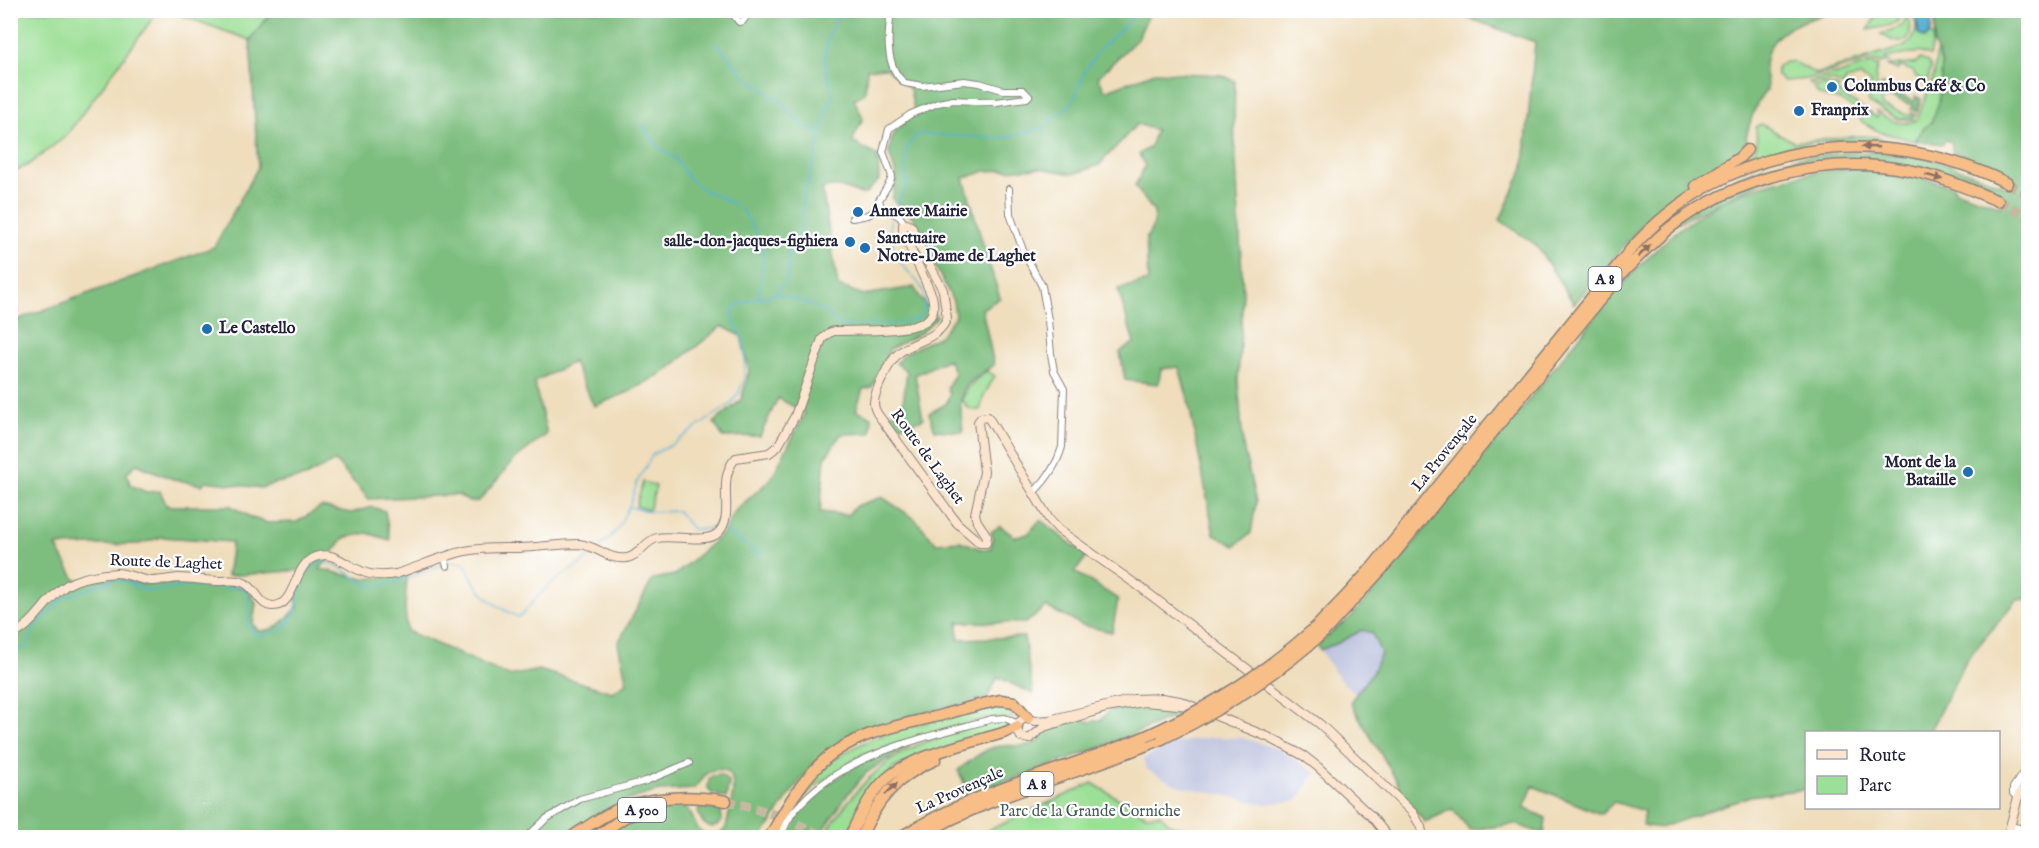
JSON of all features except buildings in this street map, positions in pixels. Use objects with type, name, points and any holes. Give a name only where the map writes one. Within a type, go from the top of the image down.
[{"type":"highway","points":[[1897,141],[1949,155],[1967,166]]},
{"type":"highway","name":"La Provençale","points":[[916,837],[945,821],[989,802],[1162,739],[1209,715],[1254,687],[1298,655],[1636,243],[1668,214],[1713,184],[1755,165],[1797,153],[1836,148],[1881,147],[1932,155],[1967,166],[2007,183]]},
{"type":"highway","points":[[1636,243],[1665,210],[1747,150]]},
{"type":"highway","name":"La Provençale","points":[[899,837],[943,812],[974,798],[1146,736],[1183,719],[1232,691],[1320,629],[1382,569],[1616,280],[1659,237],[1700,207],[1738,188],[1767,178],[1814,167],[1846,165],[1875,165],[1910,170],[1956,183],[1998,201]]},
{"type":"highway","points":[[769,837],[800,787],[819,764],[843,746],[880,730],[995,702],[1014,710],[1023,725]]},
{"type":"highway","points":[[849,837],[871,797],[894,772],[920,759],[1023,725]]},
{"type":"highway","points":[[861,837],[877,804],[893,786],[913,771],[959,751],[1002,738],[1023,725]]},
{"type":"highway","name":"A 500","points":[[586,837],[618,815],[651,801],[690,796],[725,803],[696,801],[652,807],[626,817],[594,837]]},
{"type":"highway","points":[[570,837],[624,807],[651,801]]},
{"type":"main road","name":"Route de Laghet","points":[[902,220],[912,227],[915,238],[943,290],[947,318],[939,331],[900,351],[892,359],[874,400],[876,411],[957,523],[980,543],[986,543],[988,539],[975,518],[984,472],[977,426],[981,418],[990,419],[1049,519],[1059,530],[1153,597],[1321,725],[1413,813],[1421,827],[1423,837]]},
{"type":"main road","name":"Route de Laghet","points":[[10,636],[28,625],[53,595],[74,581],[83,578],[118,573],[149,581],[178,578],[237,580],[249,586],[263,603],[275,606],[287,598],[304,564],[318,555],[333,556],[362,572],[385,576],[445,562],[465,551],[479,549],[583,544],[617,558],[628,558],[655,539],[715,535],[722,528],[725,518],[726,479],[729,467],[736,458],[769,453],[778,446],[795,416],[822,339],[834,331],[882,330],[923,323],[931,315],[934,304],[932,297],[903,232],[902,220]]},
{"type":"main road","points":[[1023,725],[1134,699],[1169,699],[1274,740],[1304,756],[1366,811],[1389,837]]},
{"type":"main road","points":[[1023,725],[1029,739],[1050,724],[1126,704],[1152,702],[1190,706]]},
{"type":"main road","points":[[1023,725],[1037,732]]},
{"type":"main road","points":[[2007,837],[2017,801],[2028,780]]},
{"type":"street","points":[[737,10],[735,17],[739,22],[743,21],[751,10]]},
{"type":"street","points":[[891,10],[889,46],[892,67],[905,83],[922,86],[974,81],[1003,90],[1023,90],[1029,96],[996,102],[963,100],[942,102],[911,114],[889,129],[883,152],[892,176],[879,200],[882,207],[902,220]]},
{"type":"street","points":[[1009,189],[1010,214],[1024,253],[1042,286],[1048,320],[1050,354],[1054,371],[1064,389],[1060,456],[1035,492]]},
{"type":"street","points":[[852,218],[868,215],[882,207]]},
{"type":"street","points":[[779,837],[795,809],[813,792],[862,758],[992,719],[1005,718],[1023,725]]},
{"type":"street","points":[[526,837],[546,819],[580,799],[645,781],[689,763]]},
{"type":"street","points":[[2017,801],[2014,788],[2028,767]]},
{"type":"street","points":[[2010,826],[2028,830]]},
{"type":"shaded area","points":[[1362,630],[1372,633],[1381,653],[1372,673],[1356,694],[1340,680],[1320,650]]},
{"type":"shaded area","points":[[1212,737],[1243,738],[1278,749],[1316,773],[1297,801],[1265,804],[1176,785],[1146,769],[1143,759],[1174,743]]},
{"type":"green space","points":[[10,11],[158,11],[66,136],[28,165],[11,173]]},
{"type":"green space","points":[[169,11],[272,11],[250,40]]},
{"type":"green space","points":[[272,11],[1150,11],[1138,38],[1098,77],[1105,91],[1155,72],[1222,75],[1235,81],[1234,125],[1243,293],[1238,380],[1243,446],[1256,502],[1251,533],[1235,546],[1214,534],[1188,399],[1179,367],[1161,369],[1158,384],[1125,380],[1120,352],[1134,343],[1118,289],[1148,281],[1146,239],[1154,224],[1154,212],[1135,186],[1145,166],[1139,154],[1150,147],[1156,130],[1137,124],[1099,165],[1073,174],[1041,168],[986,171],[964,178],[1000,298],[982,309],[994,365],[974,379],[963,391],[961,407],[963,432],[935,430],[929,413],[946,404],[950,395],[947,387],[955,374],[948,359],[915,375],[923,419],[893,428],[883,414],[902,411],[907,371],[896,363],[905,353],[940,336],[955,316],[953,301],[914,218],[892,199],[897,177],[889,153],[891,141],[897,129],[915,115],[910,89],[886,68],[867,69],[865,93],[854,99],[863,118],[852,142],[878,156],[879,180],[865,194],[840,187],[822,189],[838,286],[864,295],[914,287],[937,317],[921,333],[890,349],[872,387],[863,389],[856,410],[872,417],[871,433],[841,434],[825,458],[820,512],[847,515],[856,506],[882,497],[914,518],[936,543],[960,541],[981,549],[991,548],[993,537],[991,532],[1000,526],[1015,537],[1028,534],[1040,520],[1087,556],[1075,572],[1118,599],[1112,632],[1082,625],[1046,607],[1026,623],[958,622],[958,639],[1024,637],[1033,694],[998,677],[987,698],[879,726],[840,743],[826,753],[808,772],[762,837],[603,837],[642,815],[677,806],[689,811],[701,832],[716,834],[720,832],[726,828],[733,787],[729,773],[718,769],[707,774],[693,789],[658,791],[622,802],[562,837],[11,838],[11,322],[214,247],[258,167],[250,40]],"holes":[[[722,326],[741,336],[749,371],[741,400],[714,423],[723,437],[760,436],[778,398],[805,413],[771,479],[736,510],[723,533],[675,575],[653,579],[618,643],[627,683],[612,692],[539,670],[509,676],[407,631],[405,609],[407,575],[364,579],[320,569],[344,538],[367,533],[390,540],[385,511],[372,507],[351,513],[321,507],[297,522],[268,523],[252,518],[231,506],[167,506],[160,491],[146,492],[130,485],[127,473],[136,464],[173,479],[202,485],[206,481],[261,488],[305,477],[335,461],[369,499],[458,495],[469,502],[479,501],[515,459],[547,434],[534,382],[573,362],[594,406],[629,392],[666,371]],[[162,537],[232,542],[227,576],[303,570],[294,591],[298,607],[276,627],[258,631],[253,624],[256,603],[247,588],[230,584],[180,582],[143,584],[118,577],[83,582],[75,579],[56,546],[139,544]]]},
{"type":"green space","points":[[1449,11],[1837,11],[1801,22],[1772,43],[1765,67],[1767,90],[1759,100],[1754,112],[1743,151],[1700,179],[1643,224],[1574,304],[1536,245],[1500,220],[1524,166],[1535,42]]},
{"type":"green space","points":[[1879,11],[1903,11],[1898,21],[1868,30]]},
{"type":"green space","points":[[1912,11],[1916,11],[1918,33],[1924,38],[1929,35],[1934,36],[1930,56],[1919,52],[1885,58],[1890,62],[1867,61],[1806,79],[1784,81],[1777,76],[1777,67],[1786,62],[1796,63],[1816,74],[1903,47],[1912,40],[1916,31]]},
{"type":"green space","points":[[1936,11],[2028,11],[2028,599],[2017,600],[1967,659],[1930,731],[1805,731],[1805,789],[1750,796],[1660,828],[1642,825],[1644,811],[1614,802],[1601,814],[1533,786],[1524,808],[1546,818],[1544,834],[1515,824],[1470,830],[1452,809],[1425,822],[1401,795],[1397,781],[1350,702],[1372,673],[1381,653],[1372,633],[1362,630],[1320,650],[1317,646],[1349,619],[1385,579],[1624,283],[1677,231],[1702,214],[1757,187],[1818,172],[1849,169],[1880,170],[1916,176],[1954,187],[1954,190],[2001,206],[2004,199],[1967,183],[1922,169],[1792,167],[1657,231],[1715,188],[1756,169],[1801,157],[1872,151],[1932,159],[2009,187],[2013,178],[1952,151],[1952,142],[1944,140],[1943,144],[1915,141],[1932,121],[1939,102],[1942,63],[1934,44]]},
{"type":"green space","points":[[1908,14],[1910,27],[1907,39],[1897,42],[1881,34],[1902,26]]},
{"type":"green space","points":[[1937,49],[1942,75],[1937,111],[1915,141],[1880,132],[1862,122],[1854,109],[1840,100],[1819,95],[1813,88],[1828,84],[1839,88],[1837,92],[1877,118],[1877,112],[1896,122],[1912,122],[1917,119],[1934,76]]},
{"type":"green space","points":[[1920,59],[1928,62],[1931,68],[1926,86],[1913,71],[1899,66],[1898,70],[1888,66],[1917,63]]},
{"type":"green space","points":[[1868,64],[1878,66],[1875,75],[1882,106],[1910,116],[1911,113],[1916,114],[1912,119],[1898,119],[1869,103],[1869,97],[1873,96],[1870,83],[1861,77],[1845,80],[1845,87],[1832,80],[1811,85],[1809,82]]},
{"type":"green space","points":[[1882,84],[1892,88],[1895,93],[1914,101],[1915,96],[1921,99],[1917,111],[1910,109],[1914,106],[1891,97],[1885,99]]},
{"type":"green space","points":[[1761,124],[1794,142],[1860,136],[1876,137],[1890,143],[1839,141],[1788,147],[1719,175],[1718,173],[1755,149],[1756,127]]},
{"type":"green space","points":[[987,371],[995,376],[984,395],[980,410],[972,410],[961,401],[972,384]]},
{"type":"green space","points":[[643,482],[656,486],[649,510],[636,506]]},
{"type":"green space","points":[[1141,705],[1172,707],[1187,711],[1113,743],[970,795],[958,770],[994,747],[1030,745],[1047,729],[1081,719],[1090,722],[1101,720],[1108,711]]},
{"type":"green space","points":[[986,708],[1006,710],[1013,719],[988,718],[862,755],[814,787],[792,810],[816,776],[852,748],[918,724]]},
{"type":"green space","points":[[990,721],[1003,721],[1011,726],[894,768],[844,837],[823,838],[855,793],[880,768],[894,758],[927,741]]},
{"type":"green space","points":[[910,745],[867,772],[847,795],[819,837],[783,838],[795,814],[820,789],[868,758]]},
{"type":"green space","points":[[721,775],[729,782],[726,798],[708,789],[709,779],[712,776]]},
{"type":"green space","name":"Parc de la Grande Corniche","points":[[1092,783],[1146,815],[1160,814],[1171,825],[1206,831],[1211,837],[974,837]]},
{"type":"green space","points":[[714,806],[721,809],[722,821],[710,827],[701,819],[698,809]]},
{"type":"water","points":[[1916,11],[1932,11],[1931,31],[1926,38],[1919,35]]},
{"type":"waterway","points":[[776,291],[785,283],[788,276],[788,259],[792,245],[799,235],[806,187],[833,95],[825,65],[825,54],[828,38],[840,10]]},
{"type":"waterway","points":[[894,212],[906,186],[906,149],[917,134],[1002,138],[1044,128],[1073,102],[1083,75],[1098,51],[1140,10]]},
{"type":"waterway","points":[[717,44],[746,77],[776,98],[800,123],[819,132]]},
{"type":"waterway","points":[[643,125],[658,147],[674,157],[690,180],[702,189],[732,203],[742,210],[748,219],[763,247],[764,256],[758,299]]},
{"type":"waterway","points":[[600,547],[618,529],[631,502],[637,482],[653,454],[671,445],[731,404],[739,392],[744,379],[745,349],[734,323],[732,309],[735,306],[775,293],[818,308],[840,325],[904,322],[913,320],[922,314],[925,303],[924,294],[895,251],[890,237],[892,217]]},
{"type":"waterway","points":[[629,507],[653,512],[678,511],[692,529],[717,526]]},
{"type":"waterway","points":[[724,530],[759,554],[767,548]]},
{"type":"waterway","points":[[448,562],[465,563],[485,596],[518,617],[548,586],[593,552]]},
{"type":"waterway","points":[[10,652],[27,647],[35,628],[63,598],[112,580],[119,580],[149,591],[200,586],[243,588],[249,594],[249,627],[258,636],[279,630],[288,623],[293,615],[303,579],[314,566],[321,563],[335,565],[362,582],[375,586],[417,575],[444,564]]},
{"type":"tunnel","points":[[2007,183],[2028,194]]},
{"type":"tunnel","points":[[1998,201],[2028,217]]},
{"type":"tunnel","points":[[726,801],[776,816],[824,838]]},
{"type":"place","name":"Columbus Café & Co","points":[[1832,87]]},
{"type":"place","name":"Franprix","points":[[1799,111]]},
{"type":"place","name":"Annexe Mairie","points":[[858,212]]},
{"type":"place","name":"salle-don-jacques-fighiera","points":[[850,242]]},
{"type":"place","name":"Sanctuaire Notre-Dame de Laghet","points":[[865,248]]},
{"type":"place","name":"Le Castello","points":[[207,329]]},
{"type":"place","name":"Mont de la Bataille","points":[[1968,472]]}]
